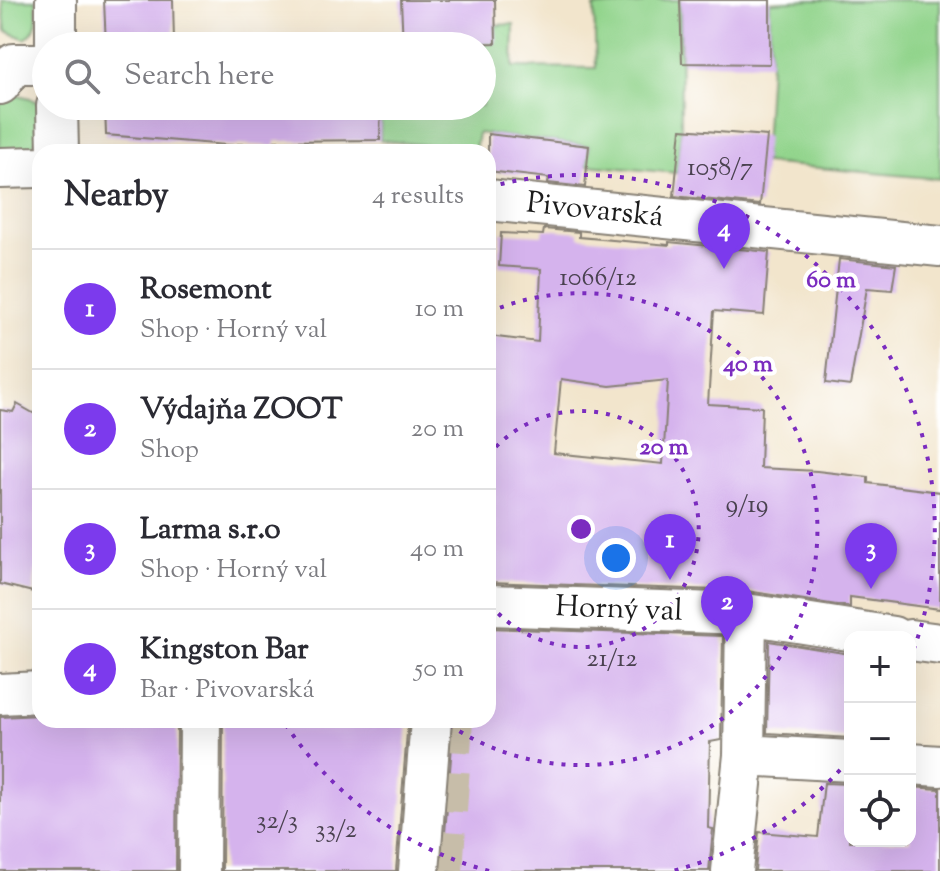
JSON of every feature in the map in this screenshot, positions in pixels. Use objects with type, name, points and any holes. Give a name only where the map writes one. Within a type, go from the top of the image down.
[{"type":"street","points":[[56,0],[56,32]]},
{"type":"street","points":[[57,120],[58,144]]},
{"type":"street","points":[[0,168],[32,167]]},
{"type":"street","name":"Pivovarská","points":[[496,201],[940,246]]},
{"type":"street","name":"Horný val","points":[[496,605],[746,614],[855,631]]},
{"type":"street","points":[[732,871],[744,755],[746,614]]},
{"type":"street","points":[[916,641],[940,644]]},
{"type":"street","points":[[0,694],[32,692]]},
{"type":"street","points":[[199,871],[200,728]]},
{"type":"street","points":[[419,871],[430,728]]},
{"type":"street","points":[[744,755],[844,761]]},
{"type":"street","points":[[916,764],[940,766]]},
{"type":"green space","points":[[2,0],[36,0],[37,17],[30,35],[25,39],[6,31]]},
{"type":"green space","points":[[643,0],[680,0],[681,129],[677,173],[587,165],[589,146],[478,133],[476,144],[415,144],[380,140],[381,120],[496,120],[496,25],[514,24],[513,67],[596,68],[594,7],[643,4]]},
{"type":"green space","points":[[940,0],[940,179],[764,163],[770,2]]},
{"type":"green space","points":[[11,93],[32,99],[32,120],[41,120],[40,132],[35,143],[23,155],[0,153],[0,102]]},
{"type":"building","points":[[104,0],[173,0],[174,32],[105,32]]},
{"type":"building","points":[[401,0],[495,0],[496,32],[402,32]]},
{"type":"building","points":[[680,0],[770,0],[770,64],[682,63]]},
{"type":"building","points":[[105,120],[381,120],[380,140],[214,144],[106,135]]},
{"type":"building","points":[[681,129],[767,136],[760,205],[674,196]]},
{"type":"building","points":[[488,134],[589,146],[585,187],[548,183],[549,178],[496,172],[496,144],[488,144]]},
{"type":"building","points":[[544,229],[579,232],[579,237],[769,252],[764,315],[714,311],[708,404],[762,407],[760,468],[868,477],[868,483],[940,492],[940,609],[850,597],[850,607],[747,591],[496,582],[496,337],[538,342],[541,269],[499,266],[501,233],[543,235]],"holes":[[[561,379],[610,386],[668,380],[663,464],[554,453]]]},
{"type":"building","points":[[839,259],[896,265],[892,290],[867,288],[850,386],[826,383]]},
{"type":"building","points":[[17,404],[32,412],[32,592],[0,584],[0,410],[13,412]]},
{"type":"building","points":[[496,628],[723,636],[721,740],[710,742],[708,828],[713,829],[709,871],[442,871],[453,728],[496,728]]},
{"type":"building","points":[[769,641],[844,653],[844,738],[767,733]]},
{"type":"building","points":[[32,715],[32,728],[177,728],[176,871],[0,871],[0,717]]},
{"type":"building","points":[[223,728],[407,728],[396,871],[222,871]]},
{"type":"building","points":[[824,783],[844,784],[844,847],[916,847],[916,787],[940,789],[940,871],[755,871],[759,832],[818,837]]},
{"type":"tunnel","points":[[443,871],[452,728]]},
{"type":"place","name":"Kingston Bar","points":[[724,269]]},
{"type":"place","name":"Rosemont","points":[[670,580]]},
{"type":"place","name":"Larma s.r.o","points":[[871,589]]},
{"type":"place","name":"Výdajňa ZOOT","points":[[727,642]]}]
